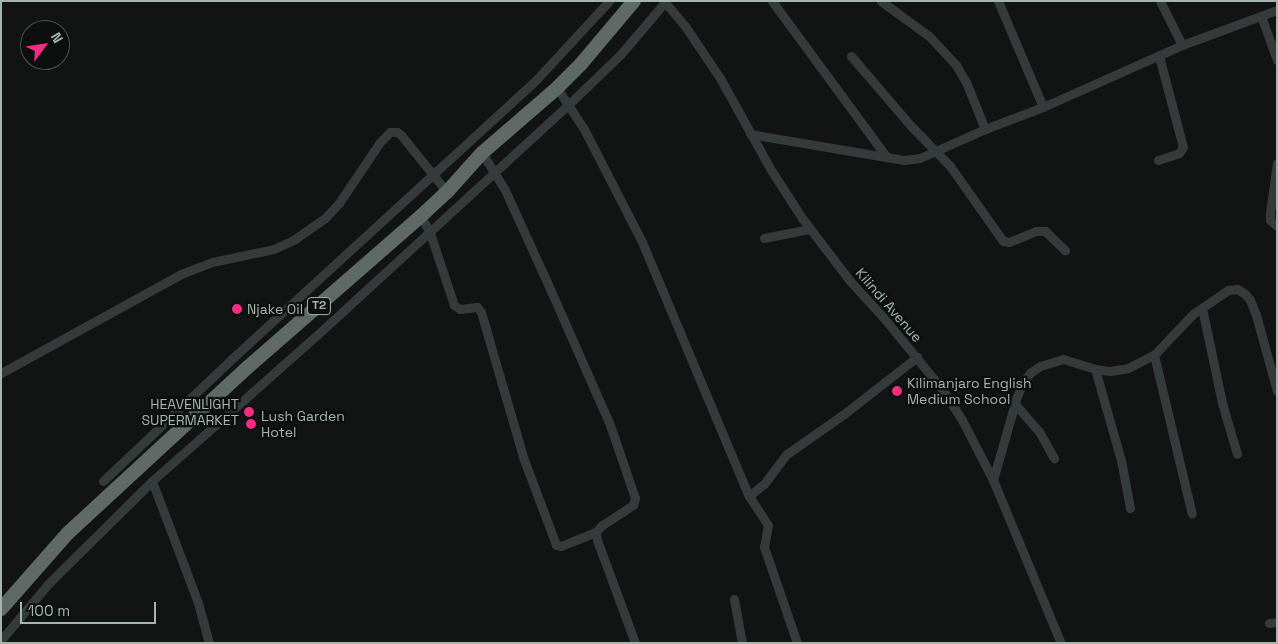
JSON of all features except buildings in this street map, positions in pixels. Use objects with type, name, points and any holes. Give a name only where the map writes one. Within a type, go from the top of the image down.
[{"type":"highway","name":"T2","points":[[1,609],[68,533],[236,378],[421,216],[447,192],[482,153],[557,88],[581,64],[634,1]]},
{"type":"street","points":[[103,481],[535,81],[609,1]]},
{"type":"street","points":[[772,1],[886,156]]},
{"type":"street","points":[[881,1],[929,36],[956,65],[966,82],[985,129]]},
{"type":"street","points":[[998,1],[1043,107]]},
{"type":"street","points":[[1160,1],[1182,45]]},
{"type":"street","points":[[750,134],[904,160],[920,158],[985,129],[1043,107],[1182,45],[1275,10],[1272,1]]},
{"type":"street","points":[[1,640],[48,584],[152,481],[430,233],[568,105],[620,55],[665,2]]},
{"type":"street","name":"Kilindi Avenue","points":[[665,2],[685,26],[720,78],[785,193],[810,229],[850,281],[942,389],[962,420],[993,480],[1061,643]]},
{"type":"street","points":[[1261,16],[1277,60]]},
{"type":"street","points":[[851,56],[934,152],[950,166],[1003,241],[1009,242],[1036,231],[1045,231],[1065,250]]},
{"type":"street","points":[[1158,160],[1179,153],[1183,147],[1159,56]]},
{"type":"street","points":[[557,88],[584,129],[642,242],[749,496],[768,525],[764,548],[797,643]]},
{"type":"street","points":[[1,373],[181,274],[212,262],[274,249],[295,239],[324,218],[339,203],[380,142],[390,132],[397,132],[401,135],[447,192]]},
{"type":"street","points":[[421,216],[430,233],[454,305],[460,309],[477,307],[481,312],[523,457],[556,545],[561,546],[596,532],[602,525],[633,506],[635,498],[610,425],[528,239],[495,173],[482,153]]},
{"type":"street","points":[[1277,163],[1270,220],[1277,226]]},
{"type":"street","points":[[764,238],[810,229]]},
{"type":"street","points":[[993,480],[1015,404],[1023,382],[1030,372],[1040,366],[1063,359],[1095,369],[1110,371],[1128,368],[1154,355],[1202,308],[1228,290],[1237,289],[1244,292],[1256,315],[1276,389]]},
{"type":"street","points":[[1202,308],[1222,403],[1237,454]]},
{"type":"street","points":[[1154,355],[1192,514]]},
{"type":"street","points":[[749,496],[764,484],[787,454],[844,414],[916,357]]},
{"type":"street","points":[[1095,369],[1121,460],[1130,508]]},
{"type":"street","points":[[1015,404],[1040,433],[1054,458]]},
{"type":"street","points":[[152,481],[198,602],[209,643]]},
{"type":"street","points":[[596,532],[603,557],[635,643]]},
{"type":"street","points":[[734,599],[742,643]]},
{"type":"place","name":"Njake Oil","points":[[237,309]]},
{"type":"place","name":"Kilimanjaro English Medium School","points":[[897,391]]},
{"type":"place","name":"HEAVENLIGHT SUPERMARKET","points":[[249,412]]},
{"type":"place","name":"Lush Garden Hotel","points":[[251,424]]}]
